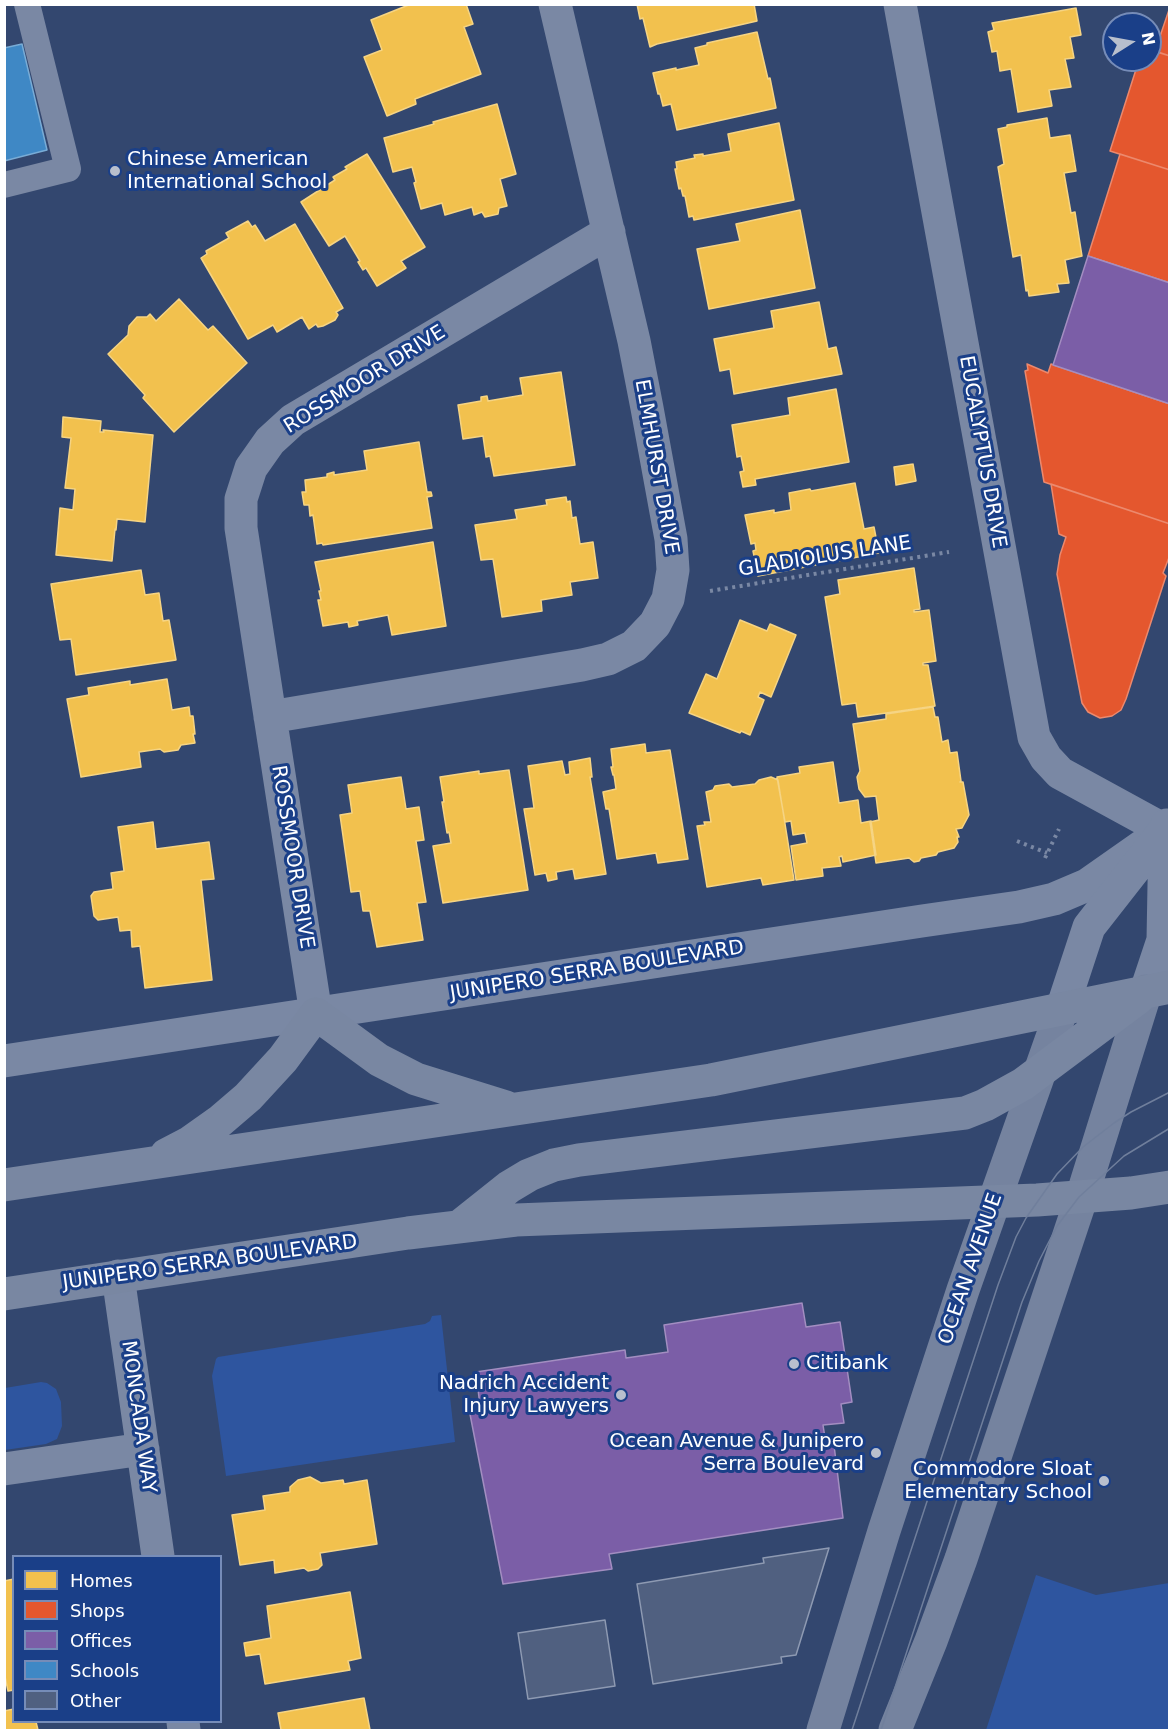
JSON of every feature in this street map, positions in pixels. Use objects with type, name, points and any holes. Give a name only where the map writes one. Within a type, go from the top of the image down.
[{"type":"main road","points":[[4,1185],[752,1073],[1158,989]]},
{"type":"main road","points":[[460,1226],[509,1187],[554,1165],[579,1160],[965,1113],[1005,1095],[1158,989]]},
{"type":"main road","points":[[895,1731],[961,1559],[1082,1197],[1158,989]]},
{"type":"main road","name":"OCEAN AVENUE","points":[[823,1731],[906,1463],[993,1202],[1062,1009]]},
{"type":"main road","points":[[152,1163],[196,1138],[248,1098],[283,1059],[316,1014],[379,1060],[416,1079],[514,1109]]},
{"type":"main road","name":"JUNIPERO SERRA BOULEVARD","points":[[4,1294],[460,1226],[516,1220],[993,1202],[1082,1197],[1169,1188]]},
{"type":"street","points":[[555,4],[609,232]]},
{"type":"street","name":"EUCALYPTUS DRIVE","points":[[900,4],[1034,737],[1046,758],[1060,773],[1168,827]]},
{"type":"street","name":"ELMHURST DRIVE","points":[[270,717],[608,659],[634,646],[655,624],[668,599],[673,570],[671,539],[634,341],[609,232]]},
{"type":"street","name":"ROSSMOOR DRIVE","points":[[316,1014],[241,528],[241,499],[251,468],[270,441],[293,420],[609,232]]},
{"type":"street","points":[[1158,989],[1163,940],[1168,827]]},
{"type":"street","name":"OCEAN AVENUE","points":[[1062,1009],[1089,927],[1168,827]]},
{"type":"street","name":"JUNIPERO SERRA BOULEVARD","points":[[4,1061],[1019,907],[1054,899],[1087,885],[1168,827]]},
{"type":"street","name":"MONCADA WAY","points":[[118,1276],[158,1555]]},
{"type":"street","points":[[4,1469],[142,1449]]},
{"type":"lane","points":[[4,185],[68,169],[27,4]]},
{"type":"path","name":"GLADIOLUS LANE","points":[[705,592],[949,552]]},
{"type":"path","points":[[1040,866],[1059,829]]},
{"type":"path","points":[[1017,841],[1047,853]]},
{"type":"shaded area","points":[[441,1315],[455,1442],[226,1476],[212,1376],[218,1357],[425,1324],[432,1316]]},
{"type":"shaded area","points":[[41,1382],[56,1389],[61,1402],[62,1426],[57,1439],[46,1444],[5,1450],[5,1388]]},
{"type":"shaded area","points":[[1036,1575],[1096,1595],[1169,1583],[1169,1730],[986,1730]]},
{"type":"building: Homes","points":[[411,4],[466,4],[473,24],[464,27],[481,74],[415,99],[416,104],[387,116],[364,57],[382,50],[371,20]]},
{"type":"building: Homes","points":[[637,4],[754,4],[757,21],[650,47]]},
{"type":"building: Homes","points":[[1076,8],[1081,35],[1070,37],[1074,58],[1065,59],[1071,87],[1049,90],[1052,106],[1018,112],[1011,69],[1000,71],[997,51],[992,52],[988,32],[994,30],[992,23]]},
{"type":"building: Homes","points":[[757,32],[776,108],[677,130],[671,104],[663,106],[653,73],[699,65],[695,48],[707,45],[707,43]]},
{"type":"building: Homes","points":[[497,104],[516,174],[500,179],[507,206],[499,208],[498,214],[485,217],[482,212],[474,215],[472,207],[445,215],[442,203],[421,209],[412,167],[393,172],[384,138]]},
{"type":"building: Homes","points":[[1047,118],[1050,138],[1070,135],[1076,171],[1064,173],[1071,213],[1075,212],[1082,256],[1065,260],[1069,283],[1057,284],[1059,292],[1029,296],[1028,290],[1026,291],[1021,255],[1013,257],[998,167],[1004,164],[998,129],[1007,127],[1007,125]]},
{"type":"building: Homes","points":[[779,123],[794,200],[694,220],[693,216],[689,217],[685,196],[681,188],[679,189],[676,162],[695,158],[694,155],[703,154],[703,156],[731,151],[728,134]]},
{"type":"building: Homes","points":[[367,154],[425,247],[401,261],[406,268],[377,286],[366,268],[363,270],[345,236],[329,246],[301,202],[335,180],[333,177],[347,169],[345,167]]},
{"type":"building: Homes","points":[[800,210],[815,288],[709,309],[697,249],[740,241],[736,224]]},
{"type":"building: Homes","points":[[248,221],[252,227],[255,225],[265,241],[295,224],[343,308],[336,312],[338,315],[335,320],[323,326],[318,327],[316,324],[309,329],[302,317],[277,332],[273,325],[248,339],[201,258],[207,254],[206,251],[229,238],[226,233]]},
{"type":"building: Homes","points":[[179,299],[208,330],[213,326],[247,363],[174,432],[108,354],[128,335],[129,326],[137,317],[147,317],[150,314],[156,321]]},
{"type":"building: Homes","points":[[819,302],[828,349],[836,347],[842,374],[734,394],[730,369],[720,371],[714,339],[774,328],[771,311]]},
{"type":"building: Homes","points":[[561,372],[575,465],[494,476],[490,456],[486,457],[483,436],[463,439],[458,405],[481,401],[481,397],[487,396],[488,401],[523,395],[520,378]]},
{"type":"building: Homes","points":[[836,389],[849,462],[755,479],[756,485],[743,487],[740,472],[744,471],[741,456],[737,457],[732,425],[790,415],[788,398]]},
{"type":"building: Homes","points":[[63,417],[101,421],[100,432],[104,432],[103,430],[153,435],[145,522],[117,519],[112,561],[56,555],[60,508],[73,510],[75,489],[65,488],[71,438],[62,437]]},
{"type":"building: Homes","points":[[419,442],[427,492],[431,492],[432,496],[427,497],[432,528],[323,545],[322,543],[317,544],[313,515],[310,516],[309,505],[304,505],[302,492],[306,492],[305,480],[327,477],[327,474],[334,472],[334,475],[367,470],[364,451]]},
{"type":"building: Homes","points":[[913,464],[916,481],[896,485],[894,467]]},
{"type":"building: Homes","points":[[855,483],[864,529],[874,527],[879,553],[758,576],[753,551],[756,550],[755,543],[751,544],[745,515],[774,510],[774,513],[791,510],[789,493]]},
{"type":"building: Homes","points":[[566,497],[567,502],[570,501],[572,518],[576,517],[580,544],[593,542],[598,578],[570,582],[572,595],[541,600],[542,611],[502,617],[493,559],[481,560],[475,525],[517,519],[515,510],[547,505],[546,500]]},
{"type":"building: Homes","points":[[433,542],[446,626],[392,635],[388,615],[357,621],[358,625],[349,627],[348,622],[323,626],[318,600],[321,600],[319,591],[321,591],[315,562]]},
{"type":"building: Homes","points":[[914,568],[920,609],[914,612],[929,610],[936,661],[923,663],[923,665],[928,665],[935,706],[858,717],[856,703],[842,705],[825,597],[840,594],[838,580]]},
{"type":"building: Homes","points":[[141,570],[145,595],[159,593],[163,621],[169,620],[176,660],[76,675],[71,639],[60,640],[51,584]]},
{"type":"building: Homes","points":[[740,620],[767,631],[770,624],[796,635],[771,697],[760,692],[758,697],[764,700],[750,735],[689,713],[706,674],[717,679]]},
{"type":"building: Homes","points":[[167,679],[172,710],[189,707],[190,716],[193,716],[195,743],[181,745],[178,750],[164,752],[160,749],[139,752],[141,767],[81,777],[67,699],[89,695],[88,688],[130,681],[130,685]]},
{"type":"building: Homes","points":[[933,707],[935,717],[938,717],[942,742],[948,740],[950,753],[957,752],[960,782],[963,782],[969,815],[962,828],[956,829],[959,837],[957,837],[958,842],[954,848],[914,862],[909,858],[876,863],[870,822],[879,820],[876,796],[865,797],[859,789],[857,777],[860,771],[853,724],[886,719],[886,714]]},
{"type":"building: Homes","points":[[645,744],[646,753],[670,750],[688,859],[658,863],[656,853],[617,859],[609,809],[606,809],[603,792],[616,789],[611,767],[613,767],[611,749]]},
{"type":"building: Homes","points":[[590,758],[592,777],[590,777],[606,874],[575,879],[573,869],[556,872],[557,879],[548,881],[546,873],[535,875],[524,809],[534,808],[528,766],[562,761],[565,775],[570,774],[569,762]]},
{"type":"building: Homes","points":[[833,762],[839,803],[858,800],[861,823],[871,821],[876,855],[843,862],[842,856],[839,857],[841,866],[822,868],[823,876],[796,880],[791,846],[807,843],[805,833],[793,835],[791,821],[785,822],[777,777],[800,773],[799,767]]},
{"type":"building: Homes","points":[[509,770],[528,890],[443,903],[433,846],[451,843],[449,832],[447,833],[440,777],[479,771],[479,774]]},
{"type":"building: Homes","points":[[401,777],[406,809],[419,807],[424,840],[416,841],[426,902],[417,903],[423,940],[377,947],[370,911],[363,911],[360,891],[351,892],[340,815],[352,813],[348,785]]},
{"type":"building: Homes","points":[[771,777],[778,780],[794,880],[763,885],[761,878],[707,887],[697,826],[705,825],[704,822],[711,822],[706,792],[713,790],[715,786],[729,784],[732,787],[755,784],[759,780]]},
{"type":"building: Homes","points":[[153,822],[156,849],[209,842],[214,879],[201,880],[212,980],[145,988],[140,946],[132,947],[131,930],[120,931],[118,917],[98,920],[94,916],[91,896],[94,892],[113,889],[111,873],[124,871],[118,827]]},
{"type":"building: Homes","points":[[310,1477],[321,1483],[343,1480],[344,1484],[367,1480],[377,1544],[320,1553],[322,1565],[318,1569],[308,1571],[304,1568],[275,1573],[274,1560],[240,1565],[232,1515],[265,1510],[263,1496],[290,1492],[290,1487],[298,1480]]},
{"type":"building: Homes","points":[[12,1579],[12,1690],[8,1691],[4,1672],[4,1581]]},
{"type":"building: Homes","points":[[350,1592],[361,1658],[348,1661],[350,1670],[265,1684],[260,1654],[246,1656],[244,1643],[271,1638],[267,1606]]},
{"type":"building: Homes","points":[[364,1698],[370,1730],[281,1730],[278,1713]]},
{"type":"building: Homes","points":[[12,1709],[12,1723],[36,1723],[38,1730],[4,1730],[4,1711]]},
{"type":"building: Shops","points":[[1170,7],[1170,56],[1162,53],[1162,30]]},
{"type":"building: Shops","points":[[1162,54],[1170,56],[1170,170],[1110,151],[1135,72],[1162,72]]},
{"type":"building: Shops","points":[[1120,154],[1170,170],[1170,283],[1088,256]]},
{"type":"building: Shops","points":[[1027,364],[1048,373],[1051,364],[1170,404],[1170,524],[1044,482],[1025,371],[1028,370]]},
{"type":"building: Shops","points":[[1051,484],[1170,524],[1170,555],[1163,573],[1166,576],[1126,699],[1121,710],[1112,716],[1100,718],[1088,712],[1082,703],[1057,574],[1066,537],[1059,534]]},
{"type":"building: Offices","points":[[1088,256],[1170,283],[1170,404],[1053,365]]},
{"type":"building: Offices","points":[[802,1303],[806,1327],[840,1322],[852,1402],[841,1404],[844,1423],[823,1425],[825,1438],[833,1437],[843,1518],[609,1554],[612,1569],[503,1584],[469,1409],[480,1406],[476,1372],[625,1350],[626,1358],[668,1352],[664,1325]]},
{"type":"building: Schools","points":[[22,44],[47,150],[4,161],[4,48]]},
{"type":"building: Other","points":[[829,1548],[796,1655],[781,1657],[782,1663],[653,1684],[637,1584],[764,1563],[763,1558]]},
{"type":"building: Other","points":[[605,1620],[615,1686],[528,1699],[518,1633]]},
{"type":"tram line","points":[[852,1730],[998,1285],[1016,1237],[1026,1218],[1057,1174],[1083,1147],[1131,1112],[1170,1092]]},
{"type":"tram line","points":[[881,1730],[1022,1302],[1039,1261],[1057,1226],[1079,1197],[1124,1156],[1170,1128]]},
{"type":"place","name":"Chinese American International School","points":[[115,171]]},
{"type":"place","name":"Citibank","points":[[794,1364]]},
{"type":"place","name":"Nadrich Accident Injury Lawyers","points":[[621,1395]]},
{"type":"place","name":"Ocean Avenue & Junipero Serra Boulevard","points":[[876,1453]]},
{"type":"place","name":"Commodore Sloat Elementary School","points":[[1104,1481]]}]
